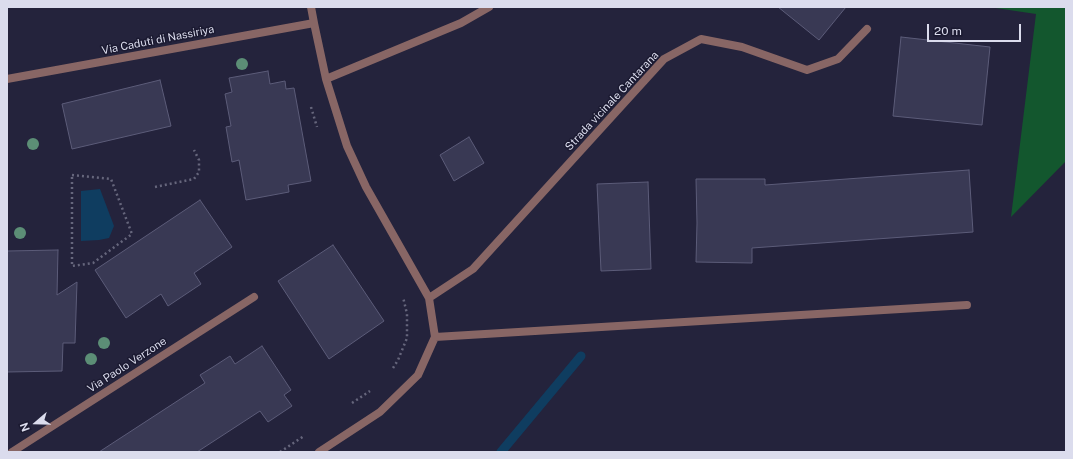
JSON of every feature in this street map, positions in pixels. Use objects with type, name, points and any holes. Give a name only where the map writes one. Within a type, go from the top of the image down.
[{"type":"street","points":[[311,7],[326,79],[347,146],[366,187],[429,298],[435,337],[418,375],[380,412],[319,452]]},
{"type":"street","points":[[326,79],[461,23],[489,7]]},
{"type":"street","name":"Via Caduti di Nassiriya","points":[[7,79],[314,23]]},
{"type":"street","name":"Strada vicinale Cantarana","points":[[429,298],[473,269],[664,59],[701,39],[742,47],[807,70],[838,58],[867,29]]},
{"type":"street","name":"Via Paolo Verzone","points":[[12,452],[254,297]]},
{"type":"street","points":[[435,337],[966,305]]},
{"type":"path","points":[[310,101],[319,131]]},
{"type":"path","points":[[155,187],[194,179],[199,172],[199,160],[194,150]]},
{"type":"path","points":[[72,175],[111,179],[132,234],[93,263],[72,266],[72,258],[72,175]]},
{"type":"path","points":[[390,373],[398,360],[407,338],[407,314],[402,294]]},
{"type":"path","points":[[352,403],[375,387]]},
{"type":"path","points":[[280,452],[310,432]]},
{"type":"green space","points":[[989,7],[1066,7],[1066,161],[1011,217],[1036,14]]},
{"type":"water","points":[[100,189],[114,226],[109,238],[81,241],[81,191]]},
{"type":"building","points":[[778,7],[846,7],[819,40]]},
{"type":"building","points":[[901,37],[990,47],[982,125],[893,116]]},
{"type":"building","points":[[268,71],[270,84],[285,81],[286,89],[294,88],[311,181],[288,185],[289,192],[246,200],[239,160],[232,162],[226,127],[231,126],[225,94],[232,92],[229,78]]},
{"type":"building","points":[[160,80],[171,126],[72,149],[62,104]]},
{"type":"building","points":[[469,137],[484,163],[454,181],[440,155]]},
{"type":"building","points":[[969,170],[973,232],[752,248],[752,263],[696,262],[696,179],[765,179],[765,185]]},
{"type":"building","points":[[648,182],[651,269],[601,271],[597,184]]},
{"type":"building","points":[[200,200],[232,247],[194,273],[201,284],[168,306],[161,294],[126,318],[95,270]]},
{"type":"building","points":[[333,245],[384,321],[329,359],[278,281]]},
{"type":"building","points":[[58,250],[57,295],[77,282],[75,343],[63,343],[62,371],[7,372],[7,251]]},
{"type":"building","points":[[262,346],[291,390],[284,395],[292,406],[268,422],[260,411],[197,452],[99,452],[205,383],[200,375],[230,356],[235,364]]},
{"type":"waterway","points":[[501,452],[581,356]]}]
